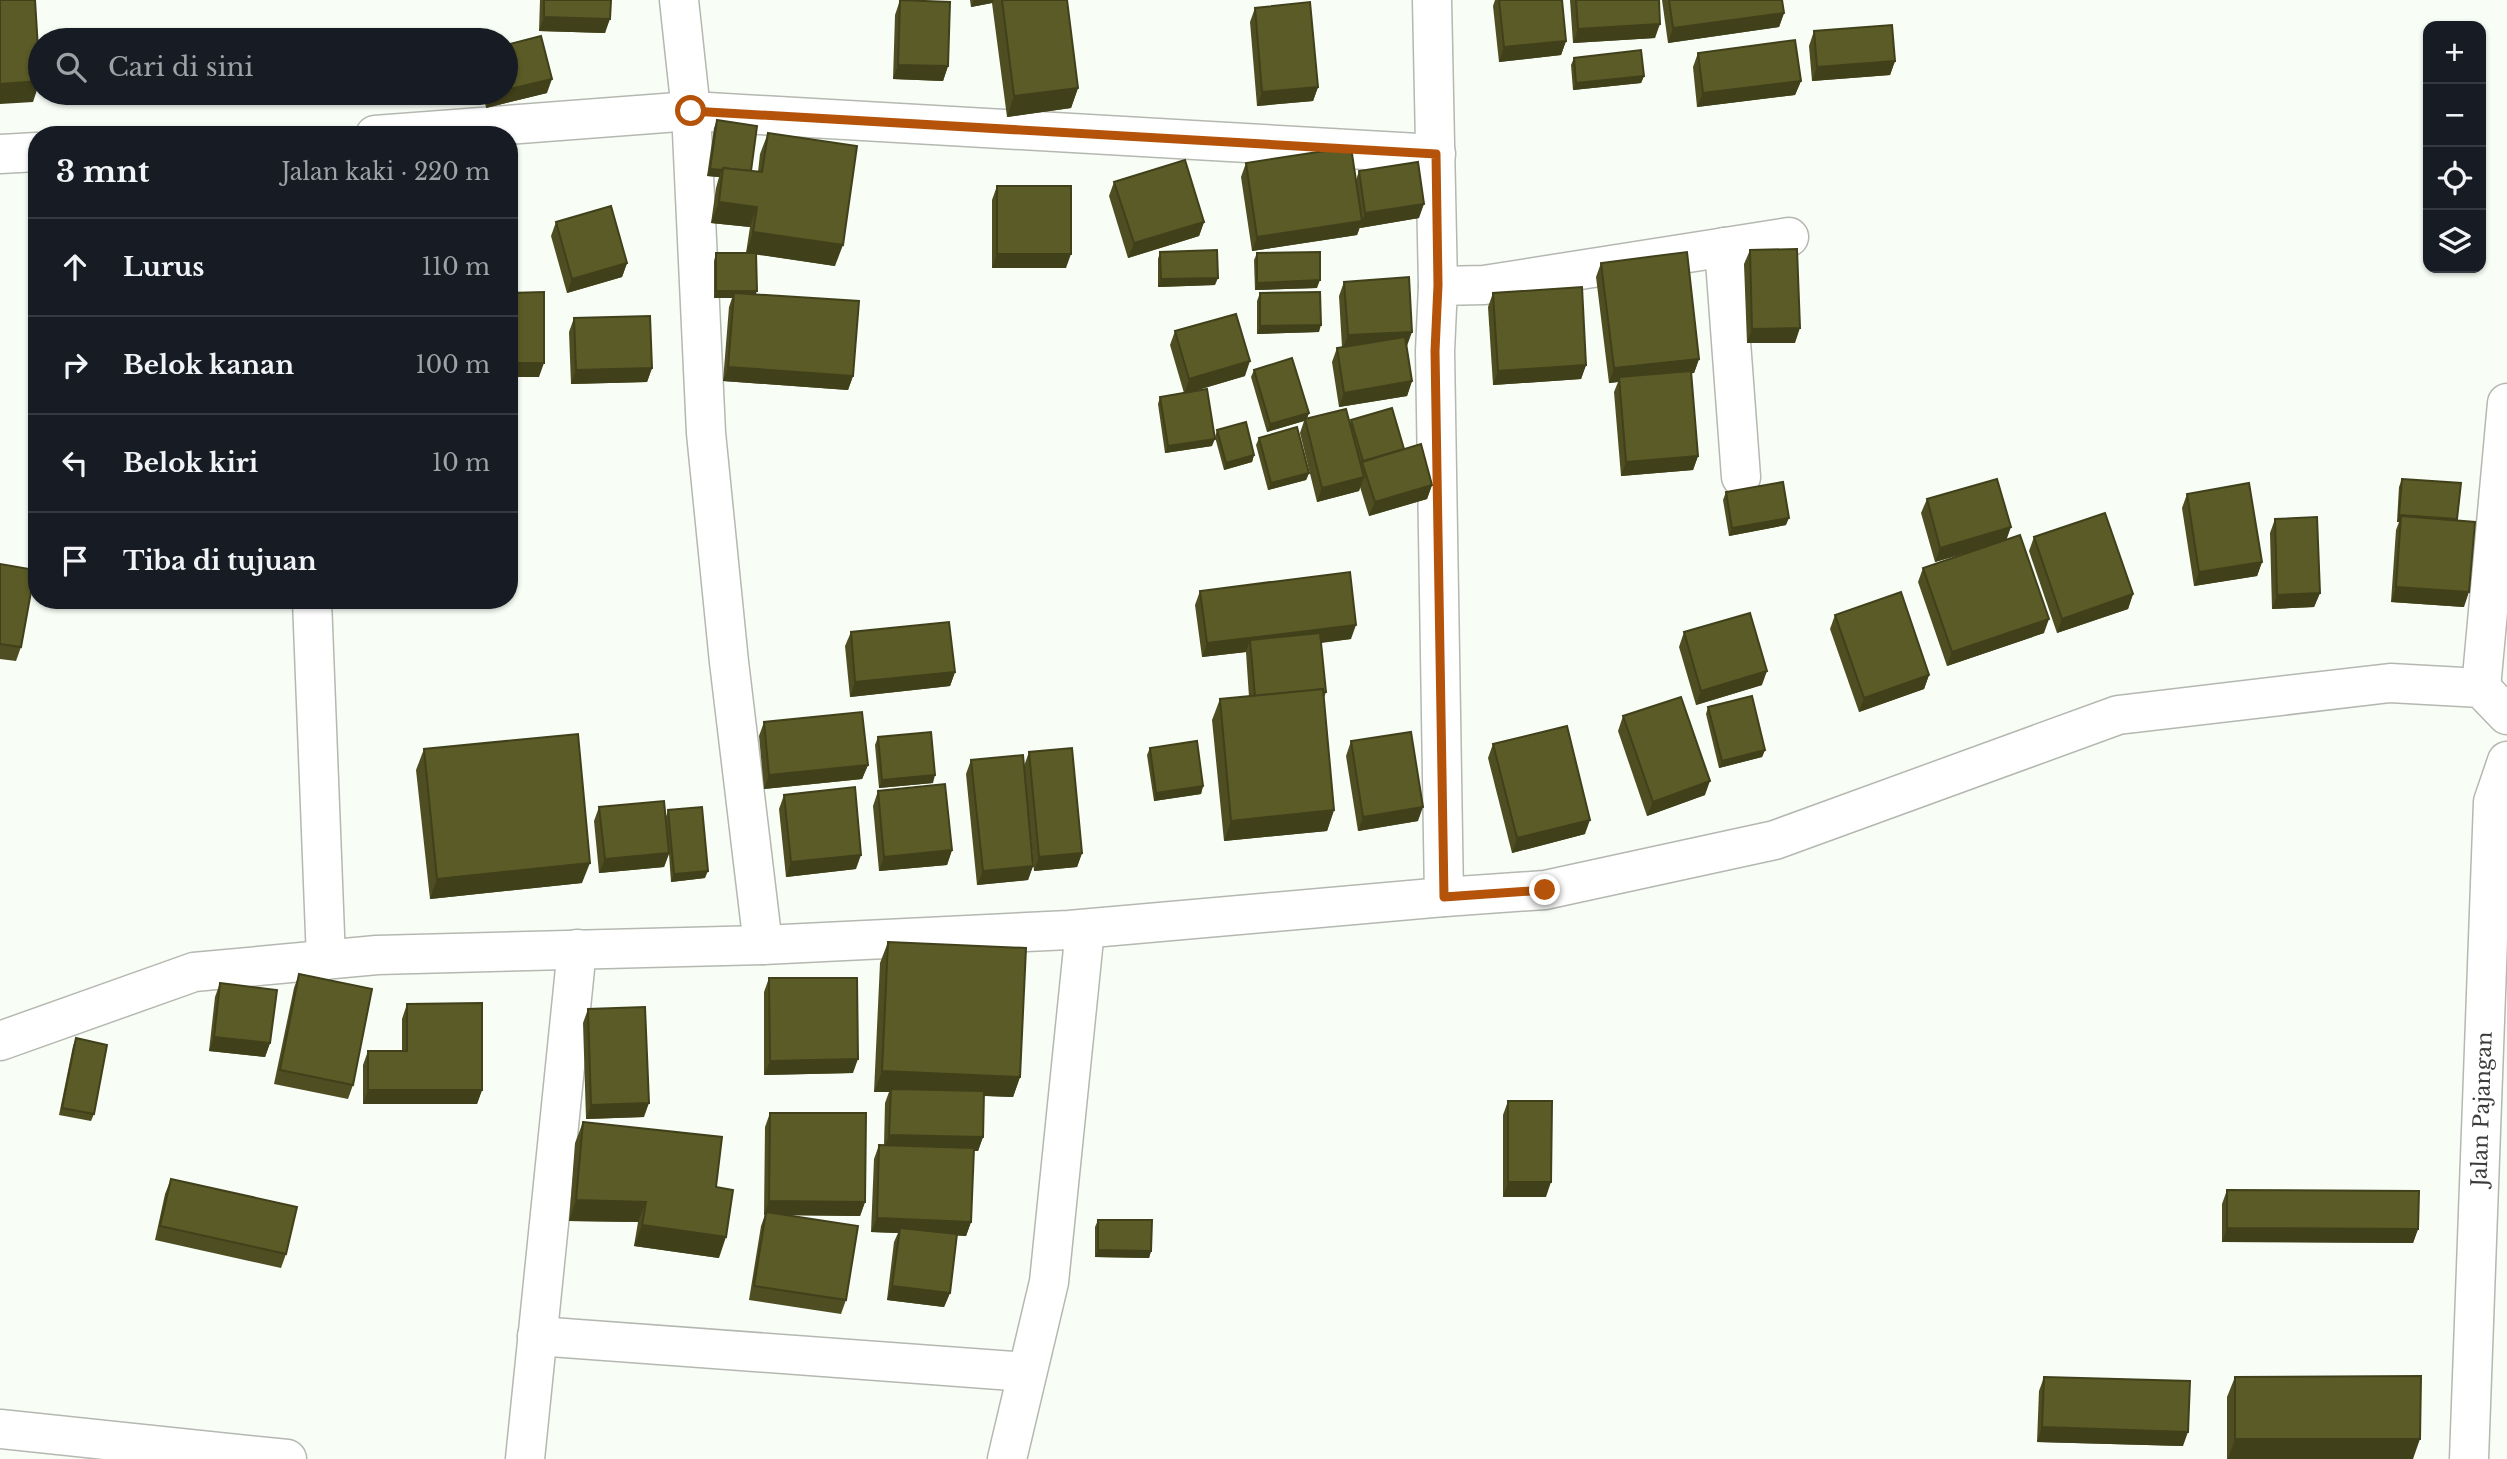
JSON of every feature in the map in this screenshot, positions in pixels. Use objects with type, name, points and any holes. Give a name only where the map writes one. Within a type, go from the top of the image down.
[{"type":"street","points":[[679,0],[691,111],[705,433],[763,945]]},
{"type":"street","points":[[1432,0],[1438,285],[1435,351],[1444,897]]},
{"type":"street","points":[[494,126],[691,111],[1436,154]]},
{"type":"street","points":[[0,154],[28,152]]},
{"type":"street","points":[[1438,285],[1484,285],[1789,237]]},
{"type":"street","points":[[1724,247],[1741,477]]},
{"type":"street","points":[[2481,688],[2507,403]]},
{"type":"street","points":[[312,609],[326,960]]},
{"type":"street","points":[[0,1041],[194,972],[377,955],[763,945],[1085,929],[1545,890],[1775,840],[2118,715],[2158,708],[2390,682],[2481,688],[2507,715]]},
{"type":"street","name":"Jalan Pajangan","points":[[2469,1459],[2493,802],[2507,761]]},
{"type":"street","points":[[1007,1459],[1049,1282],[1085,929]]},
{"type":"street","points":[[525,1459],[578,949]]},
{"type":"street","points":[[537,1336],[1027,1372]]},
{"type":"street","points":[[0,1429],[287,1459]]},
{"type":"building","points":[[0,0],[35,0],[37,28],[28,28],[28,82],[0,84]]},
{"type":"building","points":[[544,0],[611,0],[610,19],[544,17]]},
{"type":"building","points":[[900,0],[950,2],[948,66],[898,65]]},
{"type":"building","points":[[1002,0],[1067,0],[1078,88],[1014,96]]},
{"type":"building","points":[[1499,0],[1562,0],[1566,41],[1504,47]]},
{"type":"building","points":[[1576,0],[1659,0],[1660,24],[1578,29]]},
{"type":"building","points":[[1669,0],[1782,0],[1784,13],[1673,28]]},
{"type":"building","points":[[1310,2],[1318,87],[1262,92],[1255,8]]},
{"type":"building","points":[[1892,25],[1895,61],[1817,67],[1814,31]]},
{"type":"building","points":[[541,36],[552,79],[518,87],[518,42]]},
{"type":"building","points":[[1795,40],[1801,81],[1703,93],[1698,53]]},
{"type":"building","points":[[1641,50],[1644,76],[1576,83],[1574,58]]},
{"type":"building","points":[[717,120],[757,126],[751,171],[710,169]]},
{"type":"building","points":[[768,133],[857,146],[843,245],[753,232],[757,207],[719,202],[723,168],[762,172]]},
{"type":"building","points":[[1351,147],[1362,221],[1257,237],[1246,163]]},
{"type":"building","points":[[1185,160],[1204,222],[1134,243],[1114,182]]},
{"type":"building","points":[[1418,162],[1424,204],[1365,213],[1359,171]]},
{"type":"building","points":[[997,186],[1071,186],[1071,254],[997,254]]},
{"type":"building","points":[[611,206],[627,263],[572,279],[556,222]]},
{"type":"building","points":[[1797,249],[1800,328],[1752,329],[1750,250]]},
{"type":"building","points":[[1217,250],[1218,278],[1161,279],[1160,252]]},
{"type":"building","points":[[1320,252],[1320,280],[1257,283],[1257,253]]},
{"type":"building","points":[[1687,252],[1699,359],[1614,368],[1601,263]]},
{"type":"building","points":[[716,253],[756,253],[757,291],[716,291]]},
{"type":"building","points":[[1409,277],[1412,332],[1348,335],[1344,282]]},
{"type":"building","points":[[1582,287],[1586,365],[1498,371],[1493,293]]},
{"type":"building","points":[[544,292],[544,363],[518,363],[518,293]]},
{"type":"building","points":[[1320,292],[1321,325],[1260,326],[1260,293]]},
{"type":"building","points":[[734,293],[859,301],[853,376],[728,367]]},
{"type":"building","points":[[1236,314],[1250,361],[1189,379],[1175,331]]},
{"type":"building","points":[[650,316],[652,368],[576,370],[574,318]]},
{"type":"building","points":[[1405,337],[1412,381],[1344,393],[1337,348]]},
{"type":"building","points":[[1292,358],[1309,413],[1270,424],[1254,370]]},
{"type":"building","points":[[1691,371],[1698,456],[1626,462],[1619,377]]},
{"type":"building","points":[[1207,389],[1215,439],[1168,446],[1160,397]]},
{"type":"building","points":[[1392,408],[1404,449],[1363,461],[1351,420]]},
{"type":"building","points":[[1346,409],[1364,477],[1322,488],[1305,419]]},
{"type":"building","points":[[1246,422],[1254,455],[1226,463],[1217,430]]},
{"type":"building","points":[[1297,427],[1309,473],[1271,483],[1259,438]]},
{"type":"building","points":[[1421,444],[1432,485],[1375,502],[1362,462]]},
{"type":"building","points":[[1997,479],[2011,527],[1940,548],[1927,499]]},
{"type":"building","points":[[2402,479],[2461,483],[2457,519],[2399,515]]},
{"type":"building","points":[[1783,482],[1789,518],[1732,528],[1726,492]]},
{"type":"building","points":[[2249,483],[2262,562],[2199,572],[2187,494]]},
{"type":"building","points":[[2105,513],[2133,594],[2062,619],[2034,537]]},
{"type":"building","points":[[2401,516],[2475,522],[2469,592],[2396,587]]},
{"type":"building","points":[[2317,517],[2320,593],[2277,595],[2275,519]]},
{"type":"building","points":[[2020,535],[2049,619],[1952,652],[1923,568]]},
{"type":"building","points":[[0,564],[28,569],[28,608],[21,647],[0,644]]},
{"type":"building","points":[[1350,572],[1356,625],[1207,643],[1200,591]]},
{"type":"building","points":[[1901,592],[1929,675],[1864,698],[1835,615]]},
{"type":"building","points":[[1750,613],[1767,671],[1701,691],[1684,632]]},
{"type":"building","points":[[949,622],[955,672],[855,682],[851,632]]},
{"type":"building","points":[[1320,633],[1326,692],[1323,692],[1323,689],[1255,696],[1250,640]]},
{"type":"building","points":[[1323,689],[1334,810],[1231,821],[1220,699]]},
{"type":"building","points":[[1752,696],[1765,750],[1722,761],[1708,707]]},
{"type":"building","points":[[1681,697],[1710,781],[1653,802],[1623,716]]},
{"type":"building","points":[[862,712],[868,765],[769,775],[764,722]]},
{"type":"building","points":[[1567,726],[1590,820],[1517,838],[1493,744]]},
{"type":"building","points":[[931,732],[935,775],[882,780],[878,737]]},
{"type":"building","points":[[1411,732],[1423,807],[1363,817],[1351,741]]},
{"type":"building","points":[[578,734],[590,863],[437,879],[424,749]]},
{"type":"building","points":[[1197,741],[1203,786],[1156,793],[1150,748]]},
{"type":"building","points":[[1072,748],[1082,853],[1039,857],[1029,752]]},
{"type":"building","points":[[1023,755],[1033,866],[983,871],[971,760]]},
{"type":"building","points":[[945,784],[952,850],[884,857],[878,791]]},
{"type":"building","points":[[855,787],[861,855],[791,862],[784,795]]},
{"type":"building","points":[[664,801],[669,853],[605,859],[599,807]]},
{"type":"building","points":[[702,807],[708,871],[674,874],[668,810]]},
{"type":"building","points":[[888,942],[1026,948],[1020,1077],[882,1071]]},
{"type":"building","points":[[299,974],[372,989],[353,1085],[280,1070]]},
{"type":"building","points":[[769,978],[857,978],[858,1059],[770,1061]]},
{"type":"building","points":[[220,983],[277,990],[270,1043],[214,1037]]},
{"type":"building","points":[[482,1003],[482,1090],[368,1090],[368,1051],[407,1051],[407,1004]]},
{"type":"building","points":[[645,1007],[649,1103],[591,1105],[588,1009]]},
{"type":"building","points":[[76,1038],[107,1045],[94,1114],[62,1108]]},
{"type":"building","points":[[891,1089],[984,1091],[983,1137],[889,1135]]},
{"type":"building","points":[[1508,1101],[1552,1101],[1551,1182],[1508,1182]]},
{"type":"building","points":[[770,1113],[866,1113],[865,1202],[769,1201]]},
{"type":"building","points":[[583,1122],[722,1137],[716,1187],[733,1190],[726,1237],[642,1225],[646,1202],[576,1200]]},
{"type":"building","points":[[879,1145],[974,1148],[971,1222],[877,1218]]},
{"type":"building","points":[[171,1179],[297,1207],[286,1254],[160,1226]]},
{"type":"building","points":[[2227,1190],[2419,1191],[2418,1229],[2227,1228]]},
{"type":"building","points":[[766,1212],[858,1226],[846,1300],[754,1286]]},
{"type":"building","points":[[1098,1220],[1152,1220],[1151,1251],[1098,1250]]},
{"type":"building","points":[[900,1228],[957,1234],[950,1293],[892,1286]]},
{"type":"building","points":[[2421,1376],[2420,1439],[2235,1439],[2235,1377]]},
{"type":"building","points":[[2044,1377],[2190,1381],[2188,1432],[2042,1427]]},
{"type":"route","points":[[691,111],[1436,154],[1438,285],[1435,351],[1444,897],[1545,890]]}]
